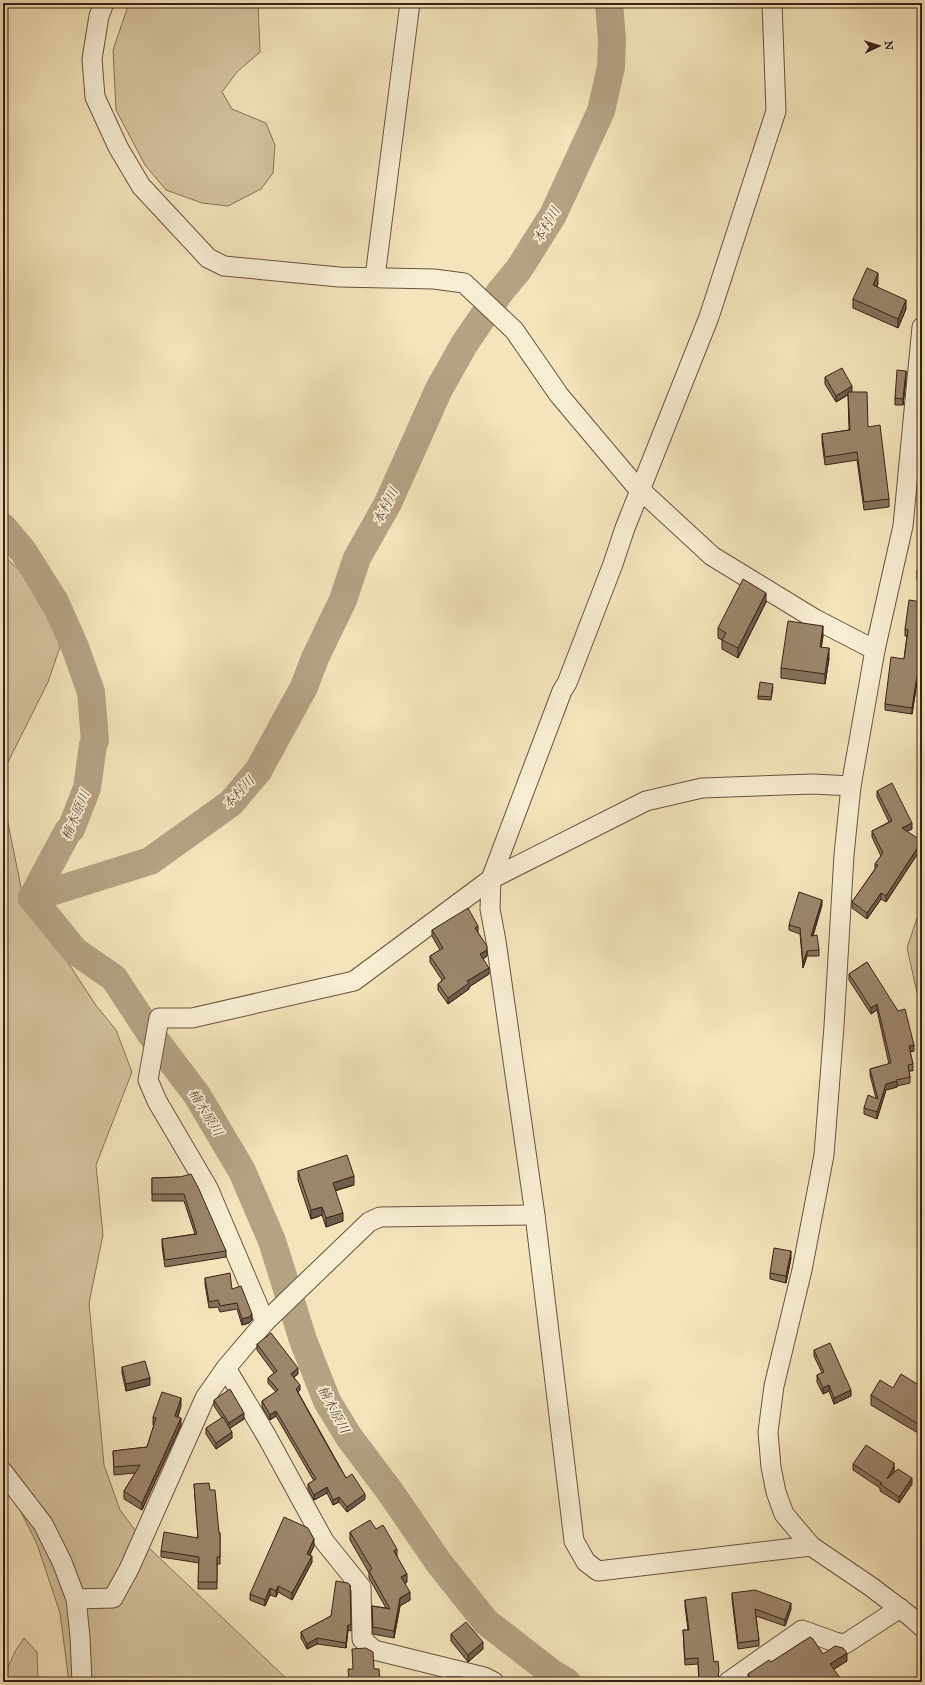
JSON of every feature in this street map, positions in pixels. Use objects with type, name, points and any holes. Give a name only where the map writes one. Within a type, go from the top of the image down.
[{"type":"street","points":[[104,3],[92,59],[95,97],[118,147],[141,186],[208,258],[224,266],[339,277],[434,279],[464,283],[514,330],[559,395],[641,491],[712,556],[815,619],[875,650]]},
{"type":"street","points":[[376,277],[410,3]]},
{"type":"street","points":[[772,3],[776,111],[709,317],[625,528],[613,564],[570,676],[562,691],[491,879],[490,909],[496,941],[535,1215],[574,1542],[586,1562],[598,1571],[812,1546]]},
{"type":"street","points":[[922,327],[903,526],[875,650],[851,786],[844,855],[834,1026],[824,1155],[802,1270],[774,1386],[768,1432],[776,1492],[784,1514],[812,1546],[900,1608],[922,1627]]},
{"type":"street","points":[[269,1318],[208,1188],[156,1101],[148,1080],[159,1018],[192,1018],[354,981],[491,879],[646,801],[702,788],[813,784],[851,786]]},
{"type":"street","points":[[76,1599],[113,1598],[129,1569],[205,1398],[226,1368],[269,1318],[369,1222],[380,1216],[535,1215]]},
{"type":"street","points":[[226,1368],[266,1435],[324,1541],[361,1587],[362,1639],[374,1650],[484,1677],[494,1682]]},
{"type":"street","points":[[3,1472],[43,1524],[62,1562],[76,1599],[80,1637],[82,1682]]},
{"type":"street","points":[[728,1682],[802,1630],[845,1644],[900,1608]]},
{"type":"shaded area","points":[[129,3],[258,3],[260,52],[237,72],[222,92],[232,109],[266,123],[275,145],[273,173],[261,189],[228,206],[202,203],[166,190],[145,165],[116,110],[113,50]]},
{"type":"shaded area","points":[[3,555],[20,571],[62,641],[48,682],[3,772]]},
{"type":"shaded area","points":[[3,799],[22,892],[95,1004],[116,1030],[132,1072],[96,1165],[103,1235],[89,1303],[104,1465],[120,1510],[147,1546],[290,1682],[69,1682],[60,1613],[37,1544],[3,1476]]},
{"type":"shaded area","points":[[922,903],[922,1015],[907,948]]},
{"type":"shaded area","points":[[24,1638],[37,1652],[38,1677],[36,1682],[3,1682],[3,1677],[16,1650]]},
{"type":"building","points":[[867,268],[878,273],[873,285],[906,300],[898,319],[853,299]]},
{"type":"building","points":[[842,368],[852,386],[836,396],[825,377]]},
{"type":"building","points":[[897,370],[906,371],[903,399],[895,398]]},
{"type":"building","points":[[848,392],[867,392],[868,427],[880,425],[889,499],[864,502],[857,452],[825,457],[822,434],[850,430]]},
{"type":"building","points":[[922,533],[922,575],[917,574]]},
{"type":"building","points":[[743,579],[766,593],[738,648],[722,640],[726,633],[718,628]]},
{"type":"building","points":[[909,600],[922,602],[922,644],[912,708],[885,704],[891,657],[904,659],[908,630],[905,629]]},
{"type":"building","points":[[788,621],[823,626],[820,647],[829,648],[825,674],[781,668]]},
{"type":"building","points":[[760,682],[773,684],[771,697],[758,696]]},
{"type":"building","points":[[892,783],[912,823],[902,828],[922,841],[886,896],[881,893],[867,913],[852,902],[878,865],[875,864],[883,853],[872,831],[892,821],[877,791]]},
{"type":"building","points":[[799,892],[822,900],[811,936],[817,935],[819,950],[807,951],[803,963],[800,928],[789,925]]},
{"type":"building","points":[[468,908],[478,926],[475,928],[487,946],[487,950],[480,954],[489,968],[467,981],[469,983],[448,998],[438,984],[445,978],[430,956],[443,948],[432,930]]},
{"type":"building","points":[[867,962],[898,1011],[905,1009],[914,1045],[909,1046],[913,1064],[908,1065],[910,1077],[886,1084],[877,1112],[864,1108],[868,1095],[878,1099],[870,1069],[891,1063],[877,1004],[871,1008],[849,974]]},
{"type":"building","points":[[347,1155],[354,1176],[333,1183],[343,1213],[326,1218],[322,1207],[311,1210],[298,1171]]},
{"type":"building","points":[[191,1174],[226,1251],[165,1260],[162,1239],[197,1234],[184,1194],[152,1194],[152,1178],[180,1177]]},
{"type":"building","points":[[774,1248],[791,1251],[786,1276],[770,1273]]},
{"type":"building","points":[[230,1273],[232,1289],[241,1286],[252,1314],[249,1317],[242,1319],[237,1303],[220,1306],[218,1300],[209,1302],[205,1278]]},
{"type":"building","points":[[271,1333],[298,1368],[291,1374],[300,1385],[296,1389],[346,1478],[352,1474],[365,1494],[347,1507],[339,1497],[333,1500],[327,1487],[314,1495],[308,1484],[316,1479],[276,1411],[270,1415],[262,1401],[278,1390],[268,1378],[277,1371],[257,1344]]},
{"type":"building","points":[[830,1343],[851,1390],[834,1398],[829,1385],[823,1388],[817,1375],[824,1372],[814,1350]]},
{"type":"building","points":[[145,1361],[150,1378],[126,1384],[122,1367]]},
{"type":"building","points":[[901,1374],[922,1387],[922,1418],[918,1424],[871,1395],[880,1380],[893,1388]]},
{"type":"building","points":[[230,1389],[244,1413],[229,1423],[214,1400]]},
{"type":"building","points":[[162,1392],[181,1398],[175,1416],[181,1418],[142,1503],[124,1491],[140,1465],[114,1467],[113,1451],[147,1447],[156,1418],[153,1417]]},
{"type":"building","points":[[223,1417],[232,1432],[216,1443],[206,1428]]},
{"type":"building","points":[[866,1445],[894,1463],[894,1466],[887,1479],[898,1469],[912,1478],[899,1497],[880,1484],[882,1483],[853,1464]]},
{"type":"building","points":[[209,1483],[210,1490],[215,1490],[220,1533],[220,1557],[217,1557],[217,1582],[198,1582],[199,1557],[161,1551],[164,1532],[198,1538],[194,1484]]},
{"type":"building","points":[[284,1517],[308,1528],[314,1539],[307,1554],[312,1556],[292,1593],[278,1586],[276,1591],[270,1588],[265,1600],[250,1594]]},
{"type":"building","points":[[370,1520],[376,1529],[383,1525],[397,1549],[394,1551],[407,1574],[401,1577],[410,1592],[400,1598],[394,1631],[373,1627],[372,1606],[390,1609],[369,1571],[372,1569],[350,1532]]},
{"type":"building","points":[[336,1581],[348,1583],[350,1585],[351,1625],[348,1625],[346,1643],[317,1638],[307,1644],[301,1632],[331,1616]]},
{"type":"building","points":[[755,1590],[791,1603],[785,1620],[755,1609],[759,1640],[738,1643],[732,1593]]},
{"type":"building","points":[[706,1597],[714,1662],[718,1661],[719,1670],[718,1678],[706,1679],[708,1682],[699,1682],[698,1658],[685,1659],[683,1630],[689,1630],[685,1600]]},
{"type":"building","points":[[466,1622],[483,1642],[468,1655],[451,1634]]},
{"type":"building","points":[[810,1637],[823,1654],[835,1646],[843,1648],[847,1653],[830,1664],[843,1682],[753,1682],[748,1674],[769,1660],[771,1662]]},
{"type":"building","points":[[366,1648],[373,1652],[374,1669],[379,1669],[380,1682],[349,1682],[348,1669],[353,1669],[352,1649]]},
{"type":"building","points":[[446,1677],[462,1677],[481,1682],[446,1682]]},
{"type":"waterway","name":"本村川","points":[[32,898],[150,861],[231,803],[258,771],[304,687],[315,658],[343,600],[357,558],[388,503],[439,389],[465,343],[500,292],[519,269],[553,215],[601,111],[611,67],[612,40],[609,3]]},
{"type":"waterway","name":"楠木原川","points":[[3,527],[23,551],[55,602],[75,647],[91,692],[95,741],[93,745],[87,788],[71,829],[68,831],[32,898]]},
{"type":"waterway","name":"楠木原川","points":[[32,898],[75,951],[114,978],[150,1033],[197,1095],[242,1171],[272,1241],[303,1340],[327,1401],[349,1437],[391,1493],[439,1563],[486,1622],[552,1673],[567,1682]]}]
